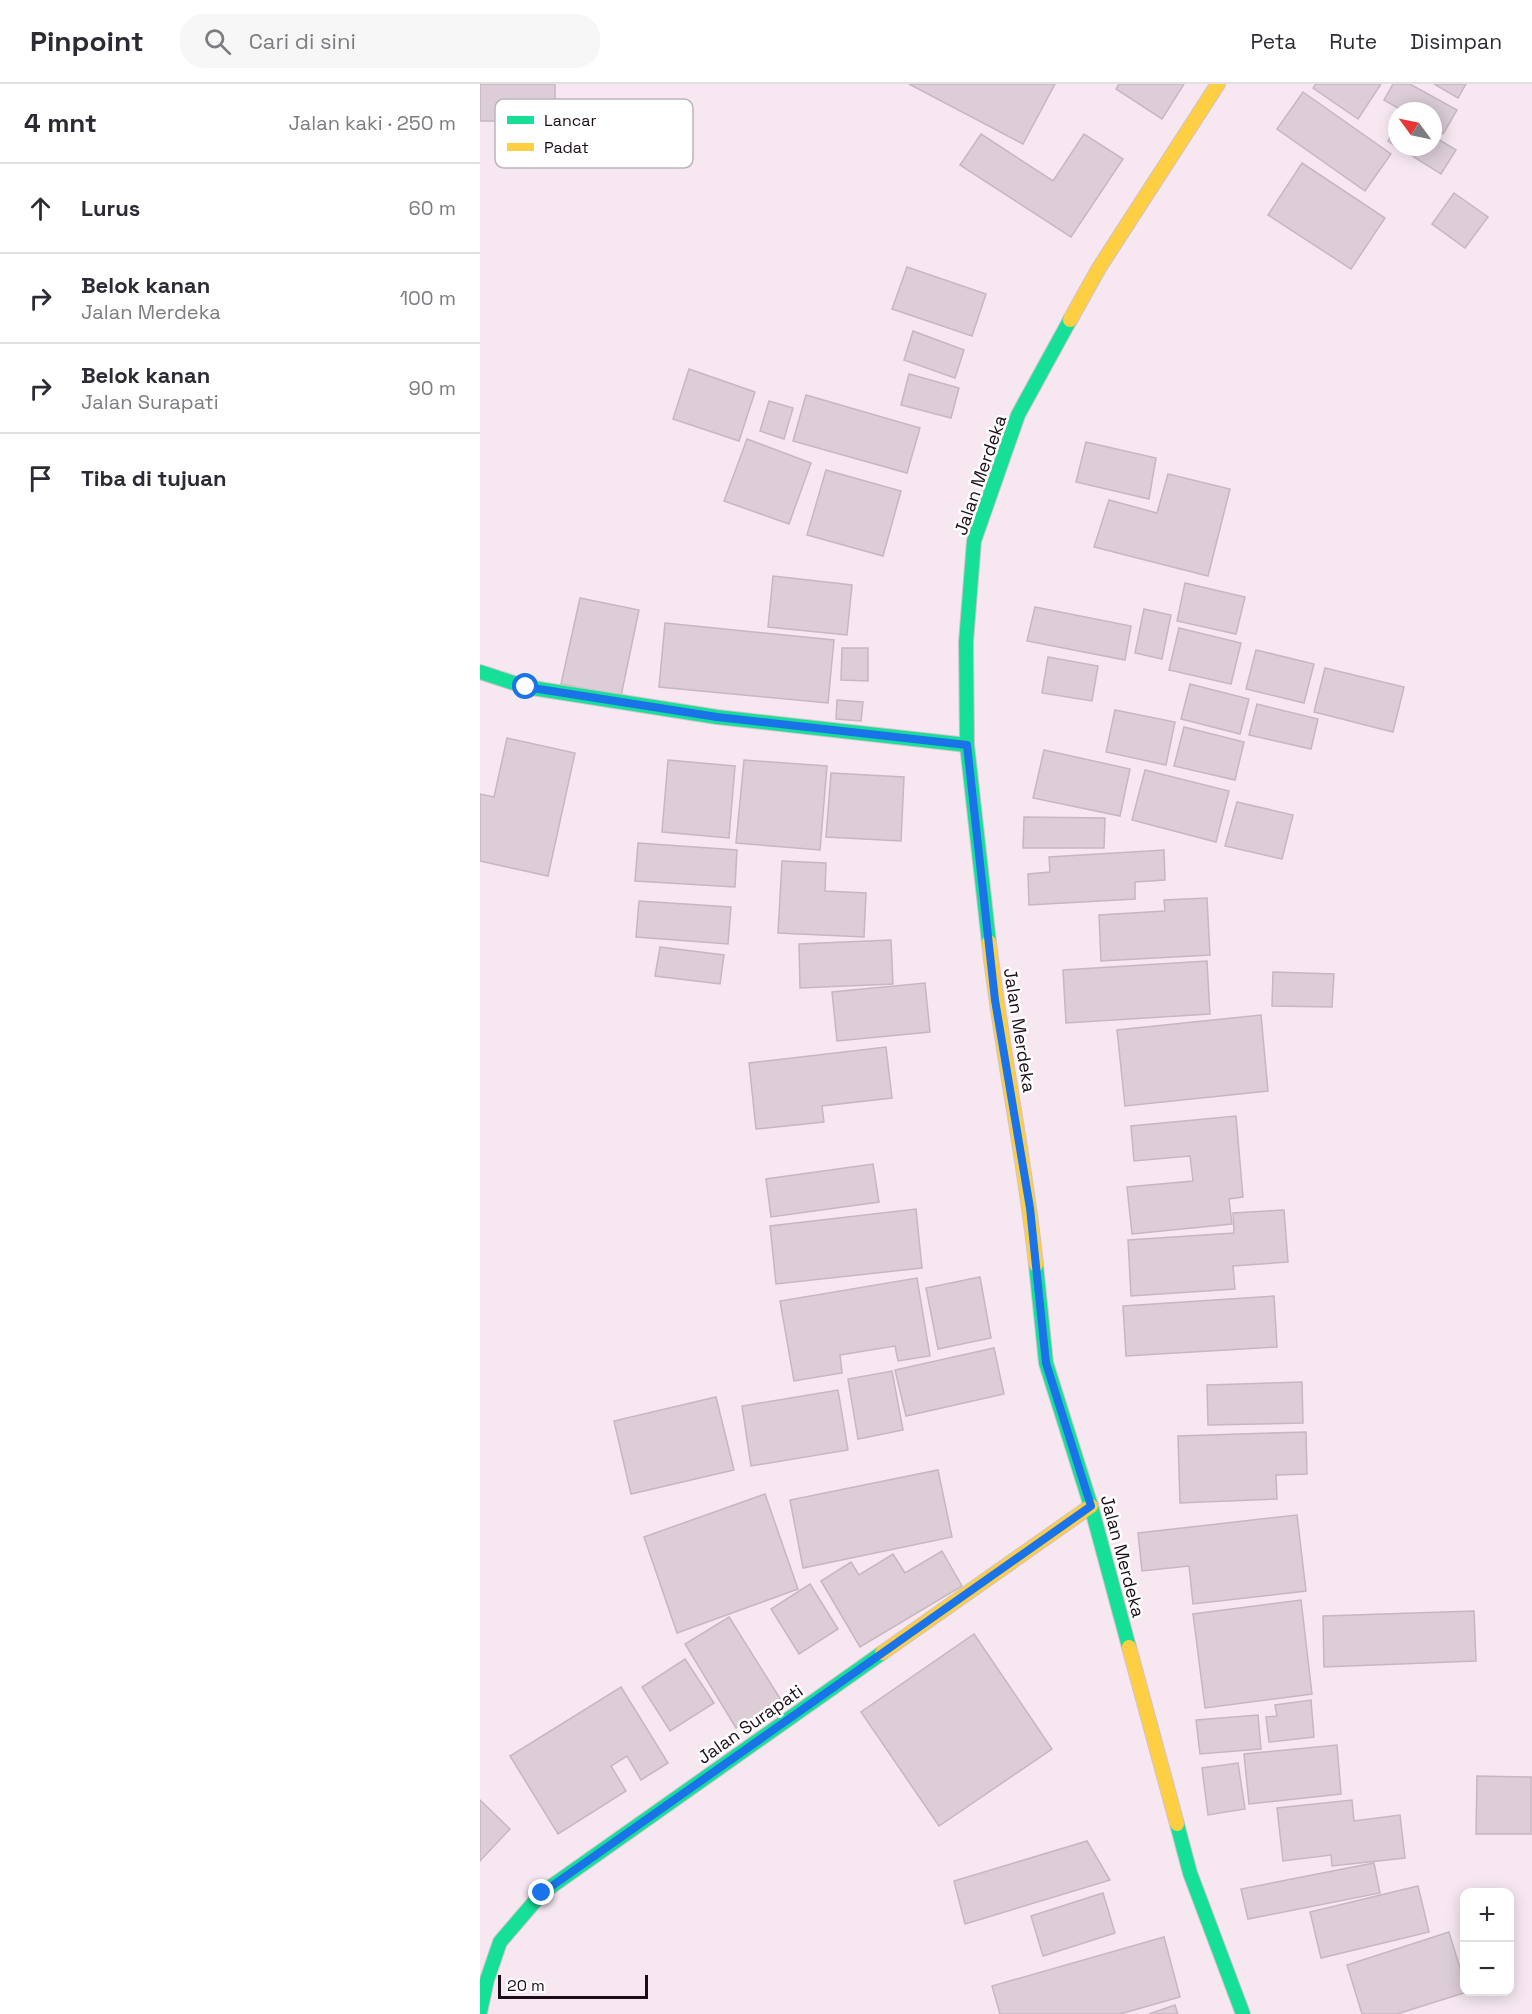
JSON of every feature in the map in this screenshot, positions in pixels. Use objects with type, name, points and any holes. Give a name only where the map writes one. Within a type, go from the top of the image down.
[{"type":"main road","name":"Jalan Merdeka","points":[[1218,84],[1100,268],[1018,416],[974,541],[966,642],[967,745],[995,1000],[1030,1208],[1046,1363],[1091,1506],[1190,1873],[1243,2014]]},
{"type":"main road","points":[[480,672],[526,687],[717,717],[967,745]]},
{"type":"main road","name":"Jalan Surapati","points":[[480,2012],[487,1980],[500,1942],[542,1893],[1091,1506]]},
{"type":"building","points":[[480,84],[555,84],[555,99],[495,99],[495,121],[480,121]]},
{"type":"building","points":[[909,84],[1055,84],[1023,144]]},
{"type":"building","points":[[1119,84],[1184,84],[1162,119],[1116,89]]},
{"type":"building","points":[[1316,84],[1381,84],[1358,119],[1313,88]]},
{"type":"building","points":[[1393,84],[1410,84],[1457,110],[1443,134],[1442,102],[1388,102],[1384,100]]},
{"type":"building","points":[[1434,84],[1466,84],[1458,98]]},
{"type":"building","points":[[1303,92],[1388,152],[1390,156],[1365,191],[1277,129]]},
{"type":"building","points":[[981,134],[1053,181],[1084,134],[1123,159],[1071,237],[960,165]]},
{"type":"building","points":[[1442,141],[1456,150],[1441,174],[1412,156],[1442,156]]},
{"type":"building","points":[[1302,163],[1385,218],[1351,269],[1268,215]]},
{"type":"building","points":[[1454,193],[1488,217],[1465,248],[1432,224]]},
{"type":"building","points":[[907,267],[986,294],[972,336],[892,309]]},
{"type":"building","points":[[913,331],[964,350],[955,378],[904,360]]},
{"type":"building","points":[[689,369],[755,392],[739,441],[673,419]]},
{"type":"building","points":[[909,374],[959,388],[951,418],[901,405]]},
{"type":"building","points":[[806,395],[920,428],[907,473],[793,441]]},
{"type":"building","points":[[769,401],[793,408],[784,439],[760,431]]},
{"type":"building","points":[[747,439],[811,463],[789,524],[724,501]]},
{"type":"building","points":[[1086,442],[1156,458],[1149,499],[1076,482]]},
{"type":"building","points":[[826,470],[901,491],[883,556],[807,535]]},
{"type":"building","points":[[1168,474],[1230,489],[1208,576],[1094,547],[1109,500],[1157,513]]},
{"type":"building","points":[[773,576],[852,585],[847,635],[768,627]]},
{"type":"building","points":[[1185,583],[1245,597],[1236,634],[1177,621]]},
{"type":"building","points":[[580,598],[639,610],[621,696],[561,684]]},
{"type":"building","points":[[1035,607],[1131,626],[1125,660],[1027,641]]},
{"type":"building","points":[[1144,609],[1171,615],[1162,659],[1135,653]]},
{"type":"building","points":[[665,623],[834,640],[828,703],[659,687]]},
{"type":"building","points":[[1179,628],[1241,643],[1231,684],[1169,670]]},
{"type":"building","points":[[842,648],[868,648],[868,681],[841,680]]},
{"type":"building","points":[[1256,650],[1314,664],[1304,703],[1246,689]]},
{"type":"building","points":[[1048,657],[1098,666],[1092,701],[1042,693]]},
{"type":"building","points":[[1325,668],[1404,687],[1393,732],[1314,712]]},
{"type":"building","points":[[1190,684],[1249,699],[1240,734],[1181,719]]},
{"type":"building","points":[[837,700],[863,702],[861,721],[836,719]]},
{"type":"building","points":[[1257,704],[1318,719],[1311,749],[1249,735]]},
{"type":"building","points":[[1115,710],[1175,722],[1166,765],[1106,752]]},
{"type":"building","points":[[1184,727],[1244,742],[1235,780],[1174,766]]},
{"type":"building","points":[[507,738],[575,753],[548,876],[480,861],[480,794],[494,797]]},
{"type":"building","points":[[1044,750],[1130,769],[1120,816],[1033,798]]},
{"type":"building","points":[[668,760],[735,766],[729,838],[662,832]]},
{"type":"building","points":[[744,760],[827,766],[820,850],[736,843]]},
{"type":"building","points":[[1145,770],[1229,791],[1216,842],[1132,820]]},
{"type":"building","points":[[831,773],[904,777],[901,841],[826,837]]},
{"type":"building","points":[[1237,802],[1293,815],[1282,859],[1225,846]]},
{"type":"building","points":[[1024,817],[1105,818],[1104,848],[1023,848]]},
{"type":"building","points":[[638,843],[737,850],[735,887],[635,881]]},
{"type":"building","points":[[1164,850],[1165,880],[1135,882],[1135,899],[1029,905],[1028,874],[1050,872],[1049,857]]},
{"type":"building","points":[[782,861],[826,863],[825,891],[866,893],[864,937],[778,933]]},
{"type":"building","points":[[1207,898],[1210,955],[1101,961],[1099,915],[1165,911],[1164,900]]},
{"type":"building","points":[[639,901],[731,907],[728,944],[636,937]]},
{"type":"building","points":[[891,940],[893,984],[800,988],[799,944]]},
{"type":"building","points":[[660,947],[724,955],[720,984],[655,976]]},
{"type":"building","points":[[1207,961],[1210,1014],[1066,1023],[1063,970]]},
{"type":"building","points":[[1273,972],[1334,974],[1332,1007],[1272,1006]]},
{"type":"building","points":[[925,983],[930,1032],[837,1041],[832,992]]},
{"type":"building","points":[[1261,1015],[1268,1091],[1125,1106],[1117,1030]]},
{"type":"building","points":[[886,1047],[892,1098],[822,1106],[824,1122],[756,1129],[749,1063]]},
{"type":"building","points":[[1236,1116],[1243,1197],[1229,1199],[1232,1224],[1132,1234],[1127,1187],[1193,1181],[1190,1156],[1134,1161],[1131,1126]]},
{"type":"building","points":[[873,1164],[879,1202],[771,1217],[766,1179]]},
{"type":"building","points":[[916,1209],[922,1268],[776,1284],[770,1226]]},
{"type":"building","points":[[1284,1210],[1288,1262],[1233,1266],[1235,1289],[1131,1296],[1128,1240],[1234,1233],[1233,1213]]},
{"type":"building","points":[[980,1277],[991,1338],[938,1349],[926,1288]]},
{"type":"building","points":[[917,1278],[930,1356],[898,1361],[895,1346],[840,1355],[842,1373],[794,1381],[780,1301]]},
{"type":"building","points":[[1274,1296],[1277,1347],[1126,1356],[1123,1306]]},
{"type":"building","points":[[994,1348],[1004,1394],[906,1416],[895,1370]]},
{"type":"building","points":[[892,1371],[903,1430],[858,1439],[848,1379]]},
{"type":"building","points":[[1302,1382],[1303,1423],[1208,1425],[1207,1385]]},
{"type":"building","points":[[838,1390],[848,1450],[751,1466],[742,1406]]},
{"type":"building","points":[[716,1397],[734,1470],[631,1494],[614,1421]]},
{"type":"building","points":[[1306,1432],[1307,1474],[1276,1475],[1277,1499],[1180,1503],[1178,1436]]},
{"type":"building","points":[[938,1470],[952,1537],[803,1568],[790,1500]]},
{"type":"building","points":[[765,1494],[798,1589],[677,1633],[644,1537]]},
{"type":"building","points":[[1297,1515],[1306,1591],[1193,1604],[1189,1566],[1142,1571],[1138,1533]]},
{"type":"building","points":[[942,1551],[962,1586],[860,1647],[821,1581],[851,1562],[859,1575],[893,1554],[905,1573]]},
{"type":"building","points":[[810,1584],[838,1629],[799,1654],[771,1609]]},
{"type":"building","points":[[1301,1600],[1312,1694],[1205,1708],[1193,1614]]},
{"type":"building","points":[[1474,1611],[1476,1661],[1324,1667],[1323,1616]]},
{"type":"building","points":[[729,1617],[781,1700],[736,1728],[685,1644]]},
{"type":"building","points":[[974,1634],[1052,1749],[939,1826],[861,1712]]},
{"type":"building","points":[[685,1659],[714,1703],[670,1731],[642,1687]]},
{"type":"building","points":[[621,1687],[668,1763],[641,1780],[627,1756],[611,1766],[626,1791],[558,1834],[510,1756]]},
{"type":"building","points":[[1311,1700],[1314,1737],[1269,1742],[1266,1717],[1277,1716],[1275,1705]]},
{"type":"building","points":[[1258,1715],[1261,1749],[1200,1754],[1196,1720]]},
{"type":"building","points":[[1337,1745],[1341,1794],[1249,1804],[1244,1754]]},
{"type":"building","points":[[1238,1763],[1245,1809],[1208,1815],[1202,1768]]},
{"type":"building","points":[[1477,1776],[1531,1777],[1531,1834],[1476,1834]]},
{"type":"building","points":[[480,1800],[510,1829],[480,1861]]},
{"type":"building","points":[[1352,1800],[1354,1821],[1400,1815],[1405,1858],[1332,1866],[1331,1855],[1283,1861],[1277,1808]]},
{"type":"building","points":[[1087,1841],[1110,1880],[965,1924],[954,1881]]},
{"type":"building","points":[[1374,1863],[1380,1893],[1248,1919],[1241,1889]]},
{"type":"building","points":[[1418,1886],[1429,1932],[1321,1958],[1310,1912]]},
{"type":"building","points":[[1103,1893],[1115,1933],[1043,1956],[1031,1916]]},
{"type":"building","points":[[1449,1932],[1460,1968],[1460,1994],[1397,2014],[1362,2014],[1347,1965]]},
{"type":"building","points":[[1164,1937],[1180,1997],[1120,2014],[1000,2014],[992,1986]]},
{"type":"building","points":[[1175,2005],[1178,2014],[1149,2014]]},
{"type":"traffic: fast","points":[[989,942],[967,745],[966,642],[974,541],[1018,415],[1070,320]]},
{"type":"traffic: fast","points":[[480,672],[526,687],[717,717],[967,745]]},
{"type":"traffic: fast","points":[[1036,1265],[1046,1363],[1091,1506],[1129,1647]]},
{"type":"traffic: fast","points":[[480,2012],[487,1980],[500,1942],[542,1893],[882,1653]]},
{"type":"traffic: fast","points":[[1177,1824],[1190,1873],[1243,2014]]},
{"type":"traffic: slow","points":[[1070,320],[1099,268],[1218,84]]},
{"type":"traffic: slow","points":[[989,942],[1036,1265]]},
{"type":"traffic: slow","points":[[882,1653],[1091,1506]]},
{"type":"traffic: slow","points":[[1129,1647],[1177,1824]]},
{"type":"route","points":[[526,687],[717,717],[967,745],[995,1000],[1030,1208],[1046,1363],[1091,1506],[542,1893]]}]
